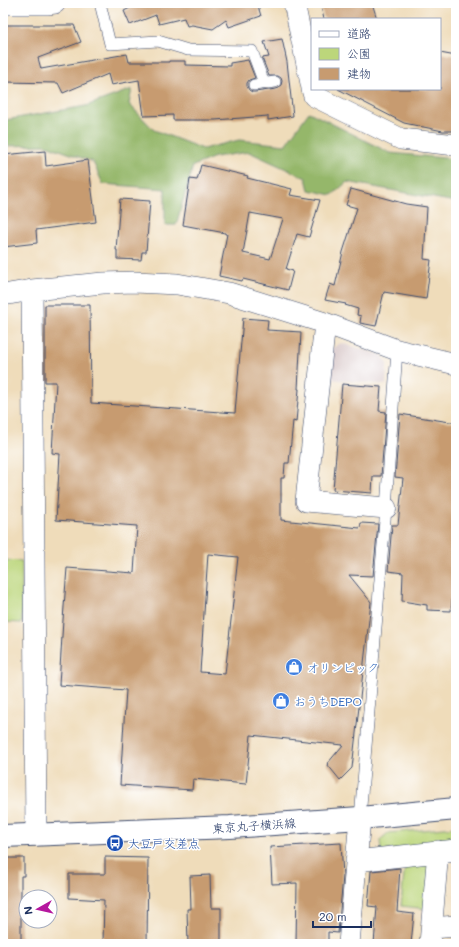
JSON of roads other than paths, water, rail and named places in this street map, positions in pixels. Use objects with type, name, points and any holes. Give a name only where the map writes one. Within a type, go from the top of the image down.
[{"type":"main road","name":"東京丸子横浜線","points":[[3,836],[230,827],[360,818],[456,809]]},
{"type":"street","points":[[3,4],[55,3]]},
{"type":"street","points":[[294,3],[311,83]]},
{"type":"street","points":[[312,90],[314,96],[401,139],[456,145]]},
{"type":"street","points":[[3,295],[32,290],[103,283],[134,282],[177,284],[229,293],[325,323],[397,350],[456,364]]},
{"type":"street","points":[[32,290],[36,835]]},
{"type":"street","points":[[325,323],[306,501],[386,508]]},
{"type":"street","points":[[349,944],[360,818]]},
{"type":"street","points":[[356,861],[447,850],[431,936]]},
{"type":"street","points":[[431,936],[456,926]]},
{"type":"lane","points":[[100,3],[110,44],[158,41],[188,50],[252,51],[265,83]]},
{"type":"lane","points":[[360,818],[386,508],[397,350]]},
{"type":"place","name":"オリンピック","points":[[294,667]]},
{"type":"place","name":"おうちDEPO","points":[[281,701]]},
{"type":"place","name":"大豆戸交差点","points":[[115,843]]}]
